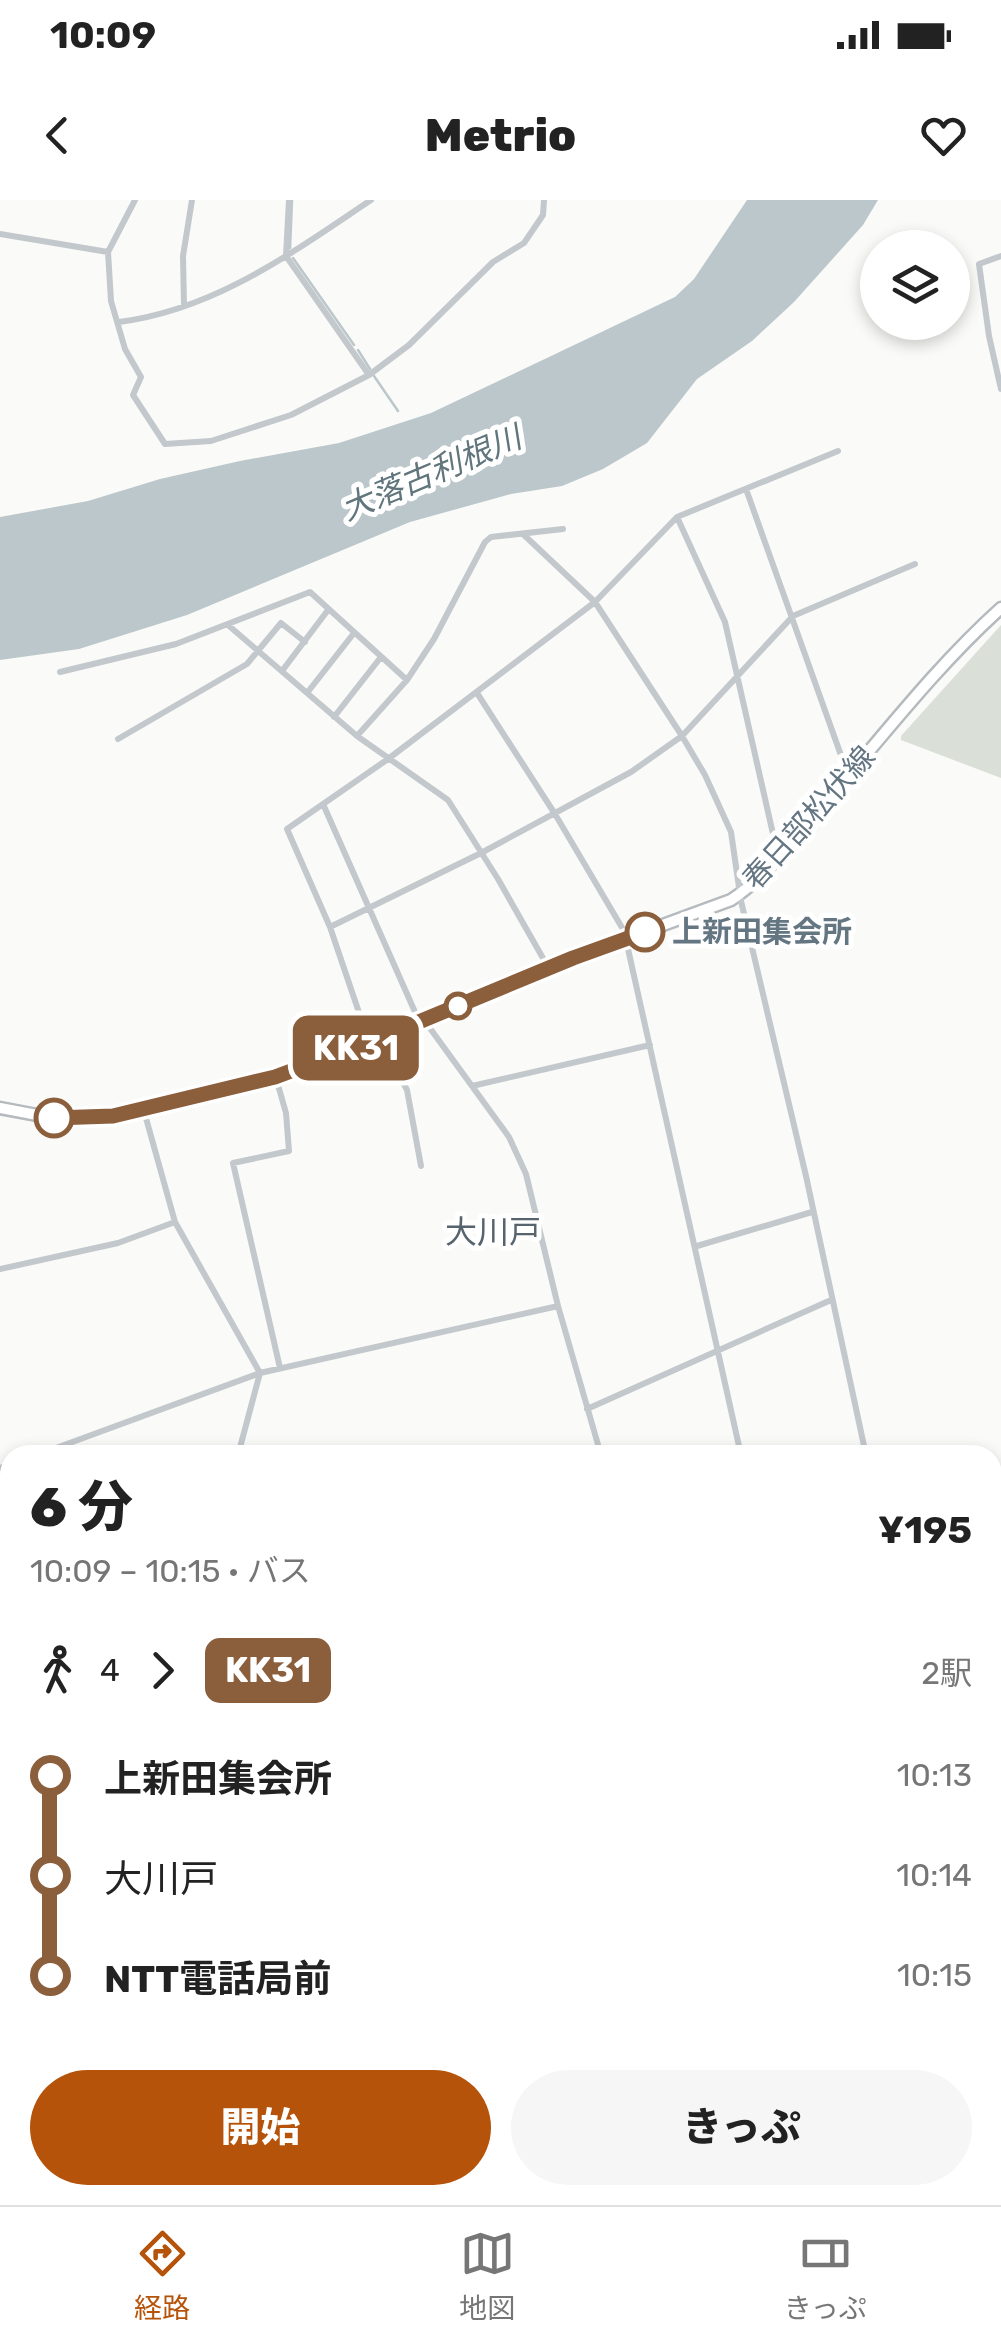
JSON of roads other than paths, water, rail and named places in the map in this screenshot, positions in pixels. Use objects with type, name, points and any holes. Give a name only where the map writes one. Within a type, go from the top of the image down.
[{"type":"main road","name":"春日部松伏線","points":[[0,1108],[91,1119],[144,1110],[275,1077],[375,1041],[548,968],[692,917],[740,894],[778,856],[950,658],[1001,608]]},
{"type":"street","points":[[135,200],[108,252],[111,300],[125,349],[141,378],[134,395],[166,444],[211,440],[291,415],[369,375],[409,344],[493,262],[524,243],[543,215],[544,200]]},
{"type":"street","points":[[184,306],[184,256],[192,200]]},
{"type":"street","points":[[289,200],[286,256],[369,375]]},
{"type":"street","points":[[119,322],[184,306],[249,280],[371,200]]},
{"type":"street","points":[[0,234],[108,252]]},
{"type":"street","points":[[1001,256],[980,264],[1001,390]]},
{"type":"street","points":[[421,1166],[406,1090],[375,1041],[287,829],[388,759],[595,602],[677,517],[838,452]]},
{"type":"street","points":[[746,489],[849,776]]},
{"type":"street","points":[[677,517],[719,604],[778,856]]},
{"type":"street","points":[[358,736],[407,680],[485,542],[563,529]]},
{"type":"street","points":[[524,535],[595,602],[682,736],[731,832],[740,894],[864,1445]]},
{"type":"street","points":[[330,926],[480,853],[631,772],[682,736],[793,616],[915,564]]},
{"type":"street","points":[[60,672],[176,644],[310,592],[407,680]]},
{"type":"street","points":[[282,671],[328,610]]},
{"type":"street","points":[[118,739],[246,664],[282,623],[304,642]]},
{"type":"street","points":[[228,625],[358,736],[448,800],[548,968]]},
{"type":"street","points":[[307,693],[354,632]]},
{"type":"street","points":[[334,716],[381,657]]},
{"type":"street","points":[[477,693],[555,814],[627,938],[738,1445]]},
{"type":"street","points":[[323,804],[422,1021],[509,1137],[525,1171],[598,1445]]},
{"type":"street","points":[[472,1086],[650,1045]]},
{"type":"street","points":[[275,1077],[286,1113],[289,1150],[233,1164],[280,1368]]},
{"type":"street","points":[[144,1110],[175,1222],[260,1373],[241,1445]]},
{"type":"street","points":[[697,1246],[812,1212]]},
{"type":"street","points":[[0,1269],[118,1243],[175,1222]]},
{"type":"street","points":[[586,1410],[831,1300]]},
{"type":"street","points":[[64,1445],[260,1373],[558,1306]]},
{"type":"water","name":"大落古利根川","points":[[747,200],[878,200],[863,225],[794,302],[752,341],[697,379],[647,443],[603,469],[562,486],[511,494],[410,522],[187,615],[79,649],[0,660],[0,517],[88,501],[240,461],[339,443],[431,413],[675,297],[694,279]]},
{"type":"waterway","points":[[290,248],[292,200]]},
{"type":"waterway","points":[[293,258],[354,345]]},
{"type":"waterway","points":[[358,350],[370,369]]},
{"type":"waterway","points":[[374,376],[398,411]]},
{"type":"place","name":"上新田集会所","points":[[645,932]]},
{"type":"district","name":"大川戸","points":[[493,1232]]}]
